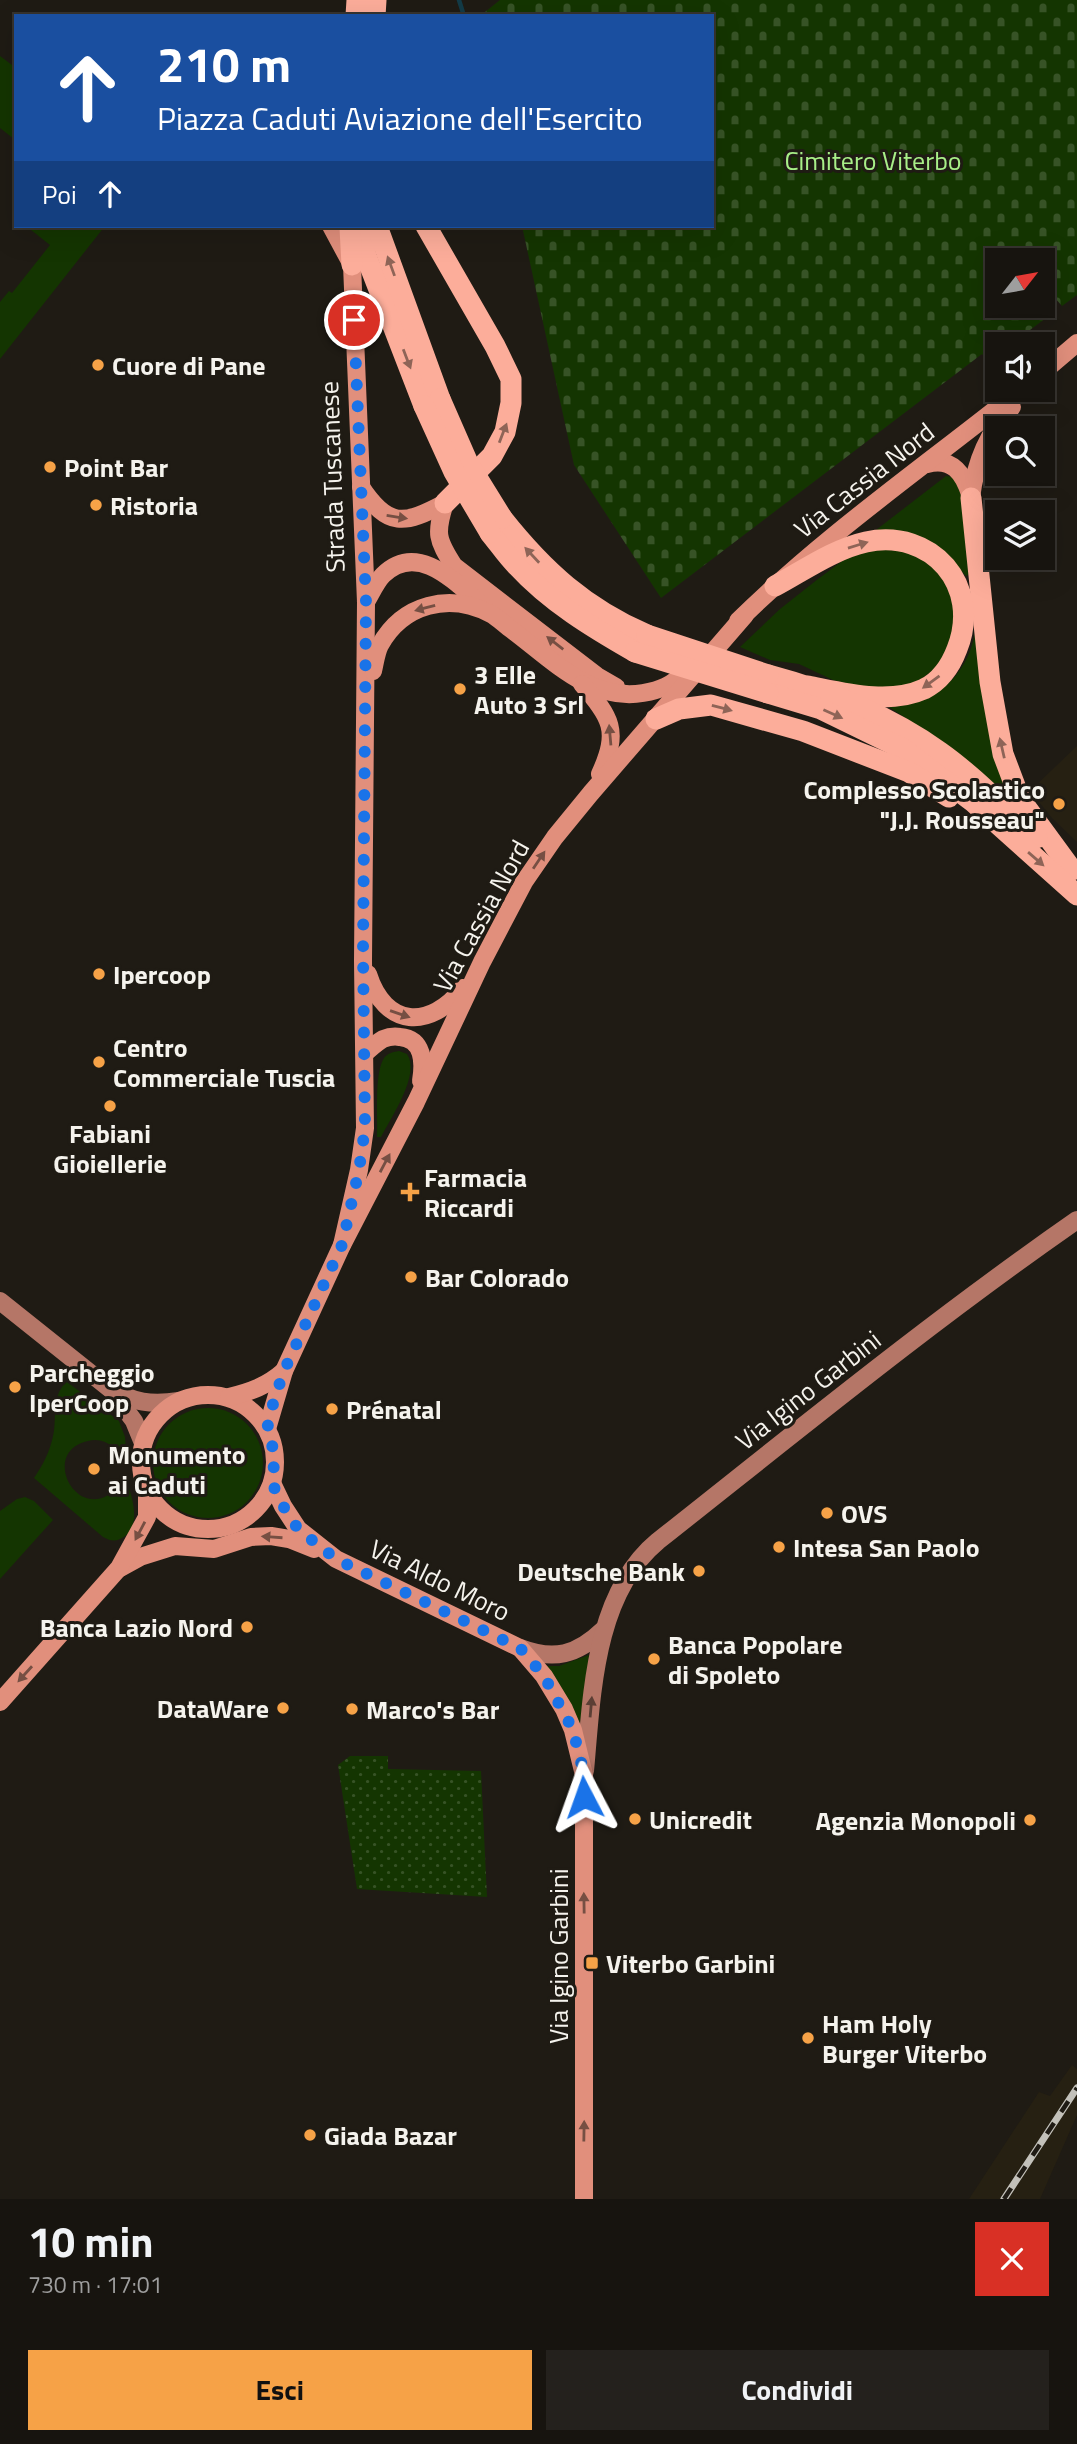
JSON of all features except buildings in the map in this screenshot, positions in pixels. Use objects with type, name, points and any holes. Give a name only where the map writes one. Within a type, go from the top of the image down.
[{"type":"highway","points":[[350,228],[352,265]]},
{"type":"highway","points":[[359,228],[366,256],[433,402],[468,463],[517,567],[585,623],[768,684],[903,749],[972,801],[1077,895]]},
{"type":"highway","points":[[378,228],[433,402]]},
{"type":"highway","points":[[427,228],[495,345],[511,379],[511,403],[505,432],[492,456],[445,503]]},
{"type":"highway","points":[[971,498],[990,682],[1003,754],[1020,799],[1074,872]]},
{"type":"highway","points":[[768,684],[808,686],[875,696],[911,693],[924,688],[948,667],[959,645],[964,619],[960,593],[949,570],[923,547],[895,540],[867,542],[852,547],[775,586]]},
{"type":"highway","points":[[808,686],[891,722],[940,752],[1074,872]]},
{"type":"highway","points":[[656,719],[679,709],[711,705],[803,731],[909,772],[1001,829]]},
{"type":"main road","points":[[332,228],[352,265]]},
{"type":"main road","name":"Strada Tuscanese","points":[[352,265],[366,602]]},
{"type":"main road","points":[[1055,362],[1077,343]]},
{"type":"main road","name":"Via Cassia Nord","points":[[367,695],[379,648],[390,631],[406,615],[420,608],[442,603],[464,604],[491,614],[581,682],[599,690],[632,695],[672,685],[775,586],[1005,402]]},
{"type":"main road","points":[[971,498],[974,472],[999,421],[1017,402]]},
{"type":"main road","points":[[927,464],[946,463],[958,469],[971,498]]},
{"type":"main road","points":[[360,486],[384,514],[398,520],[418,518],[445,503]]},
{"type":"main road","points":[[445,503],[438,523],[440,545],[454,566],[597,676],[632,695]]},
{"type":"main road","points":[[366,602],[383,576],[397,565],[415,561],[432,565],[459,584],[491,614]]},
{"type":"main road","name":"Via Cassia Nord","points":[[342,1245],[359,1170],[365,1128],[363,961],[366,602]]},
{"type":"main road","name":"Via Cassia Nord","points":[[267,1429],[284,1371],[342,1245],[524,882],[555,837],[591,793],[745,615]]},
{"type":"main road","points":[[581,682],[604,709],[612,739],[611,750],[591,793]]},
{"type":"main road","points":[[363,961],[376,996],[388,1010],[416,1018],[431,1016],[455,999],[482,962]]},
{"type":"main road","points":[[365,1053],[389,1037],[411,1040],[417,1045],[423,1058],[416,1102]]},
{"type":"main road","points":[[229,1398],[253,1391],[271,1382],[284,1371]]},
{"type":"main road","points":[[0,1702],[119,1569],[147,1517],[147,1491],[140,1459],[143,1443],[151,1426],[163,1411],[179,1401],[204,1394],[229,1398],[251,1409],[267,1429],[275,1455],[272,1483],[259,1506],[238,1523],[212,1529],[186,1526],[163,1512],[147,1491]]},
{"type":"main road","name":"Via Aldo Moro","points":[[272,1483],[298,1529],[336,1559],[520,1648],[544,1676],[564,1709],[573,1730],[584,1774]]},
{"type":"main road","points":[[119,1569],[140,1557],[175,1546],[214,1549],[251,1537],[271,1536],[289,1539],[336,1559]]},
{"type":"main road","name":"Via Igino Garbini","points":[[584,1774],[584,2199]]},
{"type":"street","name":"Via Igino Garbini","points":[[584,1774],[592,1692],[603,1630],[629,1572],[645,1552],[849,1390],[1077,1220]]},
{"type":"street","points":[[0,1301],[109,1388],[134,1402],[157,1405],[179,1401]]},
{"type":"street","points":[[109,1388],[134,1421],[143,1443]]},
{"type":"street","points":[[520,1648],[538,1654],[558,1655],[579,1648],[603,1630]]},
{"type":"shaded area","name":"Complesso Scolastico \"J.J. Rousseau\"","points":[[1077,746],[1077,842],[1052,818],[1030,791]]},
{"type":"shaded area","points":[[1072,2065],[1077,2069],[1077,2115],[1040,2199],[969,2199],[1039,2092],[1050,2096]]},
{"type":"green space","name":"Cimitero Viterbo","points":[[500,0],[1077,0],[1077,295],[1062,306],[1055,298],[1055,248],[985,248],[985,318],[1046,318],[1027,332],[985,332],[985,358],[982,354],[661,598],[574,465],[522,228],[714,228],[714,14],[482,14]]},
{"type":"green space","points":[[0,56],[14,66],[14,139],[0,128]]},
{"type":"green space","points":[[29,228],[103,228],[0,359],[0,302],[9,291],[12,293],[50,245]]},
{"type":"green space","points":[[946,476],[953,477],[961,486],[970,574],[966,576],[948,559],[926,545],[901,535],[876,530]]},
{"type":"green space","points":[[870,549],[907,551],[940,570],[958,613],[943,663],[914,684],[875,690],[833,680],[799,664],[770,660],[740,647],[780,609],[818,579],[849,556]]},
{"type":"green space","points":[[975,633],[998,769],[1008,797],[924,730],[889,707],[920,700],[946,685],[965,663]]},
{"type":"green space","points":[[399,1051],[407,1054],[410,1062],[408,1084],[381,1137],[377,1137],[381,1065],[387,1055]]},
{"type":"green space","points":[[67,1382],[119,1421],[125,1437],[126,1450],[118,1451],[96,1440],[73,1448],[66,1459],[65,1472],[70,1484],[79,1494],[91,1499],[105,1497],[120,1485],[128,1485],[134,1507],[133,1522],[127,1535],[118,1540],[103,1537],[34,1478],[50,1447],[57,1400]]},
{"type":"green space","points":[[208,1408],[229,1413],[247,1424],[258,1442],[263,1463],[258,1484],[247,1502],[229,1513],[208,1518],[187,1513],[169,1502],[158,1484],[153,1463],[158,1442],[169,1424],[187,1413]]},
{"type":"green space","points":[[25,1497],[34,1501],[53,1520],[0,1579],[0,1511],[17,1499]]},
{"type":"green space","points":[[589,1655],[580,1725],[561,1687],[546,1666],[559,1666]]},
{"type":"green space","points":[[350,1756],[388,1756],[388,1769],[481,1771],[487,1897],[357,1889],[338,1765]]},
{"type":"waterway","points":[[459,0],[463,14]]},
{"type":"railway","points":[[1004,2199],[1077,2088]]},
{"type":"place","name":"Cuore di Pane","points":[[98,365]]},
{"type":"place","name":"Point Bar","points":[[50,467]]},
{"type":"place","name":"Ristoria","points":[[96,505]]},
{"type":"place","name":"3 Elle Auto 3 Srl","points":[[460,689]]},
{"type":"place","name":"Complesso Scolastico \"J.J. Rousseau\"","points":[[1059,804]]},
{"type":"place","name":"Ipercoop","points":[[99,974]]},
{"type":"place","name":"Centro Commerciale Tuscia","points":[[99,1062]]},
{"type":"place","name":"Fabiani Gioiellerie","points":[[110,1106]]},
{"type":"place","name":"Farmacia Riccardi","points":[[410,1192]]},
{"type":"place","name":"Bar Colorado","points":[[411,1277]]},
{"type":"place","name":"Parcheggio IperCoop","points":[[15,1387]]},
{"type":"place","name":"Prénatal","points":[[332,1409]]},
{"type":"place","name":"Monumento ai Caduti","points":[[94,1469]]},
{"type":"place","name":"OVS","points":[[827,1513]]},
{"type":"place","name":"Intesa San Paolo","points":[[779,1547]]},
{"type":"place","name":"Deutsche Bank","points":[[699,1571]]},
{"type":"place","name":"Banca Lazio Nord","points":[[247,1627]]},
{"type":"place","name":"Banca Popolare di Spoleto","points":[[654,1659]]},
{"type":"place","name":"DataWare","points":[[283,1708]]},
{"type":"place","name":"Marco's Bar","points":[[352,1709]]},
{"type":"place","name":"Unicredit","points":[[635,1819]]},
{"type":"place","name":"Agenzia Monopoli","points":[[1030,1820]]},
{"type":"place","name":"Viterbo Garbini","points":[[592,1963]]},
{"type":"place","name":"Ham Holy Burger Viterbo","points":[[808,2038]]},
{"type":"place","name":"Giada Bazar","points":[[310,2135]]},
{"type":"route","points":[[354,320],[366,602],[363,951],[365,1128],[359,1170],[342,1245],[284,1371],[274,1400],[267,1429],[275,1455],[272,1483],[298,1529],[336,1559],[520,1648],[544,1676],[564,1709],[580,1752],[584,1797]]}]
